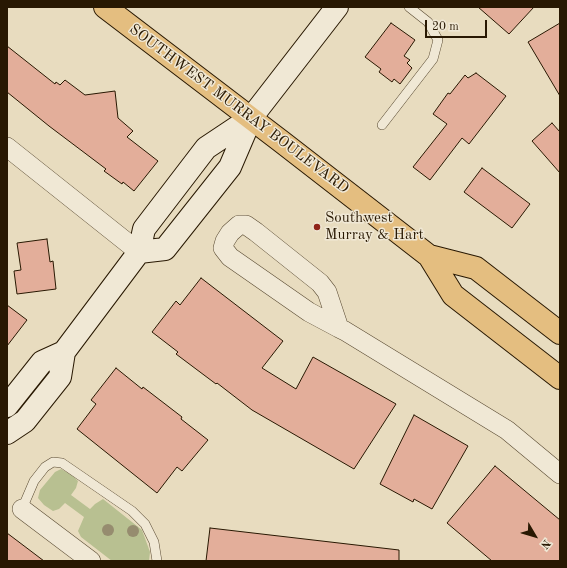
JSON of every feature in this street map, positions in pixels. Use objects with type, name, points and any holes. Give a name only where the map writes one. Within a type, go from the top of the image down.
[{"type":"main road","name":"SOUTHWEST MURRAY BOULEVARD","points":[[105,7],[429,256],[454,295],[560,378]]},
{"type":"main road","name":"SOUTHWEST MURRAY BOULEVARD","points":[[429,256],[476,268],[560,333]]},
{"type":"street","points":[[7,147],[139,252],[165,249],[230,167],[251,118],[338,7]]},
{"type":"street","points":[[7,433],[25,421],[60,377],[64,352],[139,252],[144,229],[206,148],[251,118]]},
{"type":"street","points":[[339,328],[327,292],[320,283],[246,225],[239,225],[230,233],[223,248],[230,257],[309,312],[339,328],[507,430],[560,474]]},
{"type":"street","points":[[7,406],[42,362],[64,352]]},
{"type":"street","points":[[22,509],[91,561]]},
{"type":"lane","points":[[382,125],[433,59],[438,40],[428,22],[409,7]]},
{"type":"lane","points":[[22,509],[34,481],[46,466],[53,462],[62,463],[132,511],[145,524],[154,542],[157,561]]},
{"type":"green space","points":[[61,469],[72,475],[78,481],[76,488],[71,495],[90,509],[103,499],[142,530],[150,552],[149,561],[112,561],[81,537],[78,531],[84,517],[65,503],[59,509],[53,511],[44,505],[38,498],[40,490],[55,472]]},
{"type":"building","points":[[478,7],[534,7],[509,34]]},
{"type":"building","points":[[391,23],[415,40],[404,56],[410,60],[407,63],[412,68],[400,84],[394,79],[392,82],[379,72],[381,69],[365,57]]},
{"type":"building","points":[[560,23],[560,96],[528,42]]},
{"type":"building","points":[[7,46],[55,84],[56,82],[60,85],[65,80],[85,95],[115,91],[118,118],[133,131],[127,137],[158,161],[134,191],[123,182],[122,184],[104,171],[106,169],[7,92]]},
{"type":"building","points":[[476,73],[506,96],[469,144],[462,138],[430,180],[413,167],[447,124],[433,114],[448,93],[450,94],[465,75],[468,78]]},
{"type":"building","points":[[552,123],[560,132],[560,173],[532,141]]},
{"type":"building","points":[[482,168],[530,204],[512,228],[464,192]]},
{"type":"building","points":[[47,239],[50,262],[53,261],[56,289],[17,294],[14,271],[21,270],[17,243]]},
{"type":"building","points":[[201,278],[283,341],[262,368],[296,389],[313,357],[396,404],[354,469],[252,410],[176,354],[178,352],[152,332],[176,301],[180,305]]},
{"type":"building","points":[[7,305],[27,320],[7,346]]},
{"type":"building","points":[[116,368],[142,389],[143,387],[182,417],[181,419],[208,440],[182,471],[177,467],[157,493],[77,429],[96,404],[91,400]]},
{"type":"building","points":[[414,415],[468,446],[432,509],[414,499],[413,502],[380,484]]},
{"type":"building","points":[[495,466],[560,520],[560,561],[492,561],[447,523]]},
{"type":"building","points":[[210,528],[399,550],[399,561],[206,561]]},
{"type":"building","points":[[7,533],[44,561],[7,561]]},
{"type":"place","name":"Southwest Murray & Hart","points":[[317,227]]}]
